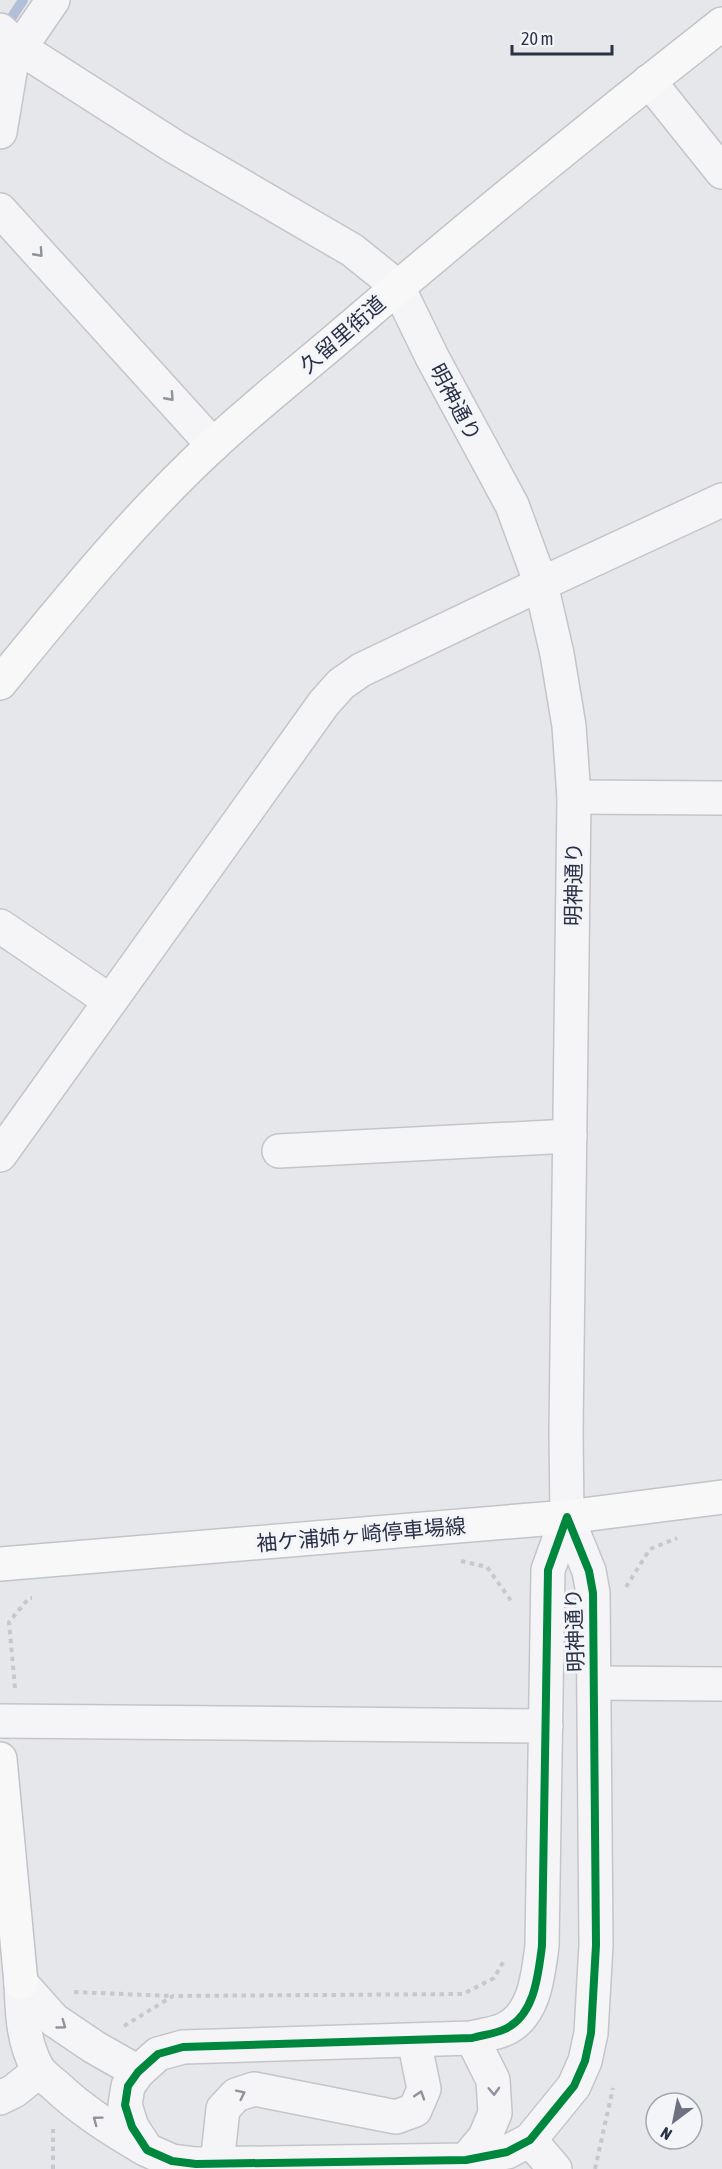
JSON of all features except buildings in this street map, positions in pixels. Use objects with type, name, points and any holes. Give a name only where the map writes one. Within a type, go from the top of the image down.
[{"type":"main road","name":"久留里街道","points":[[0,683],[60,610],[144,515],[213,445],[398,287],[722,24]]},
{"type":"main road","name":"袖ケ浦姉ヶ崎停車場線","points":[[0,1564],[567,1517],[722,1497]]},
{"type":"main road","points":[[1,1780],[21,1983]]},
{"type":"street","points":[[0,132],[11,66],[10,39],[53,0]]},
{"type":"street","points":[[10,39],[175,147],[352,250],[398,287]]},
{"type":"street","points":[[649,81],[722,172]]},
{"type":"street","points":[[0,210],[213,445]]},
{"type":"street","name":"明神通り","points":[[138,2072],[158,2054],[183,2047],[472,2038],[506,2029],[527,2011],[538,1976],[542,1946],[548,1570],[567,1517],[566,1432],[574,797],[569,726],[557,654],[541,584],[512,505],[432,357],[398,287]]},
{"type":"street","points":[[0,1155],[324,703],[341,684],[361,670],[722,500]]},
{"type":"street","points":[[574,797],[722,798]]},
{"type":"street","points":[[0,926],[110,1001]]},
{"type":"street","points":[[279,1151],[570,1136]]},
{"type":"street","name":"明神通り","points":[[530,2140],[574,2086],[585,2061],[591,2033],[596,1945],[591,1582],[589,1571],[567,1517]]},
{"type":"street","points":[[594,1683],[722,1684]]},
{"type":"street","points":[[0,1721],[546,1726]]},
{"type":"street","points":[[21,1983],[23,2024],[39,2071],[104,2126],[172,2161],[217,2164],[466,2160],[507,2152],[530,2140],[555,2169]]},
{"type":"street","points":[[21,1983],[54,2020],[138,2072],[128,2086],[125,2105],[132,2127],[147,2150]]},
{"type":"street","points":[[466,2160],[485,2137],[495,2113],[493,2080],[472,2038]]},
{"type":"street","points":[[217,2164],[223,2109],[236,2095],[254,2089],[396,2117],[415,2110],[424,2089],[414,2040]]},
{"type":"street","points":[[0,2098],[15,2091],[39,2071]]},
{"type":"path","points":[[624,1589],[650,1549],[680,1537]]},
{"type":"path","points":[[457,1561],[487,1567],[512,1600],[512,1612]]},
{"type":"path","points":[[16,1693],[9,1622],[29,1598],[41,1597]]},
{"type":"path","points":[[71,1992],[173,1996],[463,1994],[494,1978],[509,1953]]},
{"type":"path","points":[[114,2032],[173,1996]]},
{"type":"path","points":[[53,2123],[53,2169]]},
{"type":"waterway","points":[[5,28],[23,0]]},
{"type":"cycle path","points":[[567,1517],[589,1571],[593,1593],[596,1945],[591,2033],[585,2061],[574,2086],[530,2140],[507,2152],[466,2160],[196,2164],[172,2161],[147,2150],[132,2127],[125,2105],[128,2086],[138,2072],[158,2054],[183,2047],[472,2038],[505,2029],[523,2014],[533,1993],[542,1946],[548,1570],[567,1517]]}]
